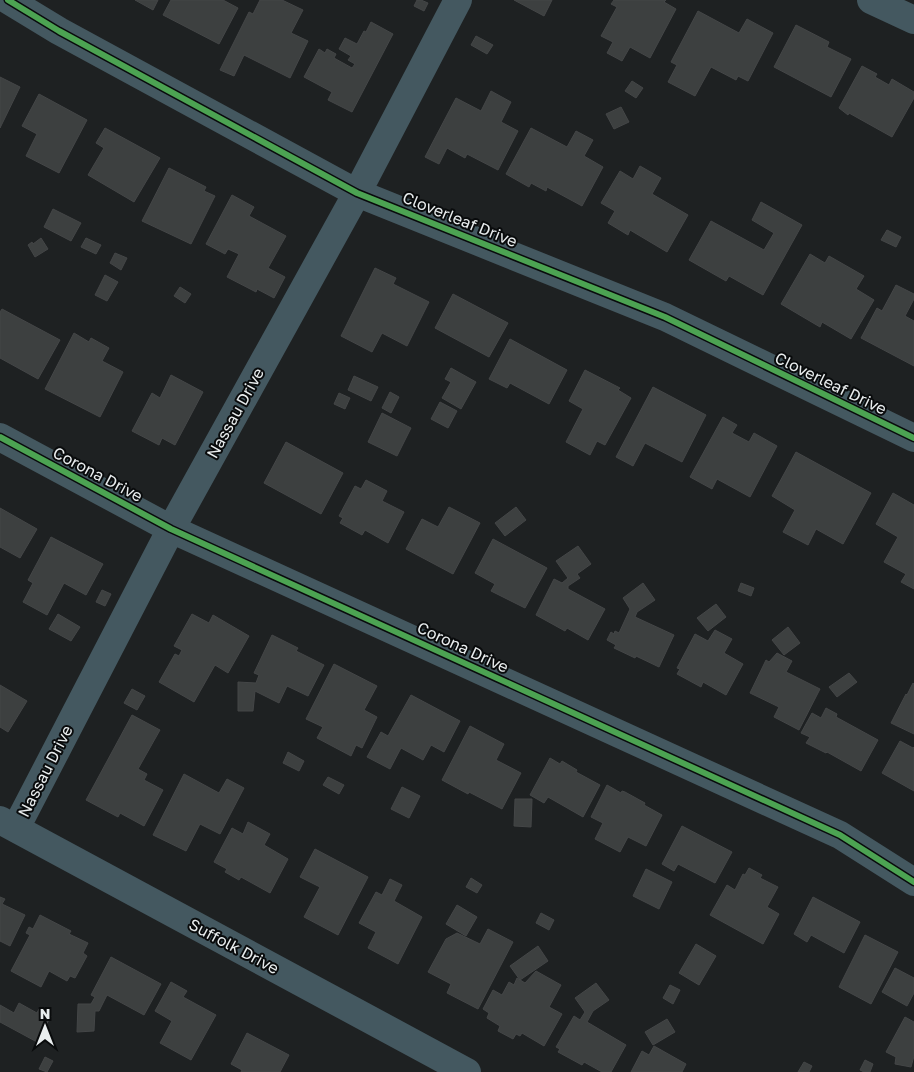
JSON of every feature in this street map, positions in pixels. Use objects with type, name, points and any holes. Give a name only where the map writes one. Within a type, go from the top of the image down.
[{"type":"street","name":"Cloverleaf Drive","points":[[8,0],[59,31],[357,192],[664,317],[914,438]]},
{"type":"street","name":"Nassau Drive","points":[[8,824],[357,192],[458,0]]},
{"type":"street","points":[[871,0],[914,20]]},
{"type":"street","name":"Corona Drive","points":[[0,437],[171,529],[840,835],[914,882]]},
{"type":"street","name":"Suffolk Drive","points":[[8,824],[467,1072]]},
{"type":"building","points":[[135,0],[158,0],[153,10]]},
{"type":"building","points":[[171,0],[223,0],[238,8],[219,44],[163,15]]},
{"type":"building","points":[[260,0],[282,0],[303,10],[291,33],[308,41],[290,78],[244,55],[234,76],[220,70],[249,12],[253,14]]},
{"type":"building","points":[[417,0],[428,3],[424,11],[414,6]]},
{"type":"building","points":[[514,0],[552,0],[544,16]]},
{"type":"building","points":[[614,0],[666,0],[664,2],[676,9],[650,58],[630,47],[622,61],[607,53],[613,42],[601,36],[617,7],[611,4]]},
{"type":"building","points":[[698,11],[739,33],[747,19],[773,33],[748,81],[738,76],[736,80],[711,67],[695,96],[668,82],[677,65],[671,62]]},
{"type":"building","points":[[371,22],[393,34],[352,112],[328,100],[332,92],[304,77],[319,49],[325,53],[327,49],[336,54],[334,58],[352,68],[355,64],[348,60],[351,56],[339,49],[345,38],[357,44]]},
{"type":"building","points":[[796,25],[829,42],[827,47],[851,59],[831,97],[774,67]]},
{"type":"building","points":[[476,36],[493,45],[487,54],[471,45]]},
{"type":"building","points":[[862,66],[877,74],[875,77],[889,85],[892,79],[914,92],[914,98],[892,137],[849,113],[848,115],[839,108]]},
{"type":"building","points":[[0,77],[20,87],[0,128]]},
{"type":"building","points":[[632,81],[643,88],[636,98],[625,91]]},
{"type":"building","points":[[491,91],[511,102],[501,122],[518,131],[498,170],[467,154],[465,158],[447,148],[439,164],[425,157],[456,98],[481,111]]},
{"type":"building","points":[[39,94],[87,120],[59,173],[26,156],[37,134],[22,126]]},
{"type":"building","points":[[621,107],[629,122],[614,129],[606,114]]},
{"type":"building","points":[[105,128],[160,158],[134,202],[88,175],[104,148],[96,143]]},
{"type":"building","points":[[531,128],[567,147],[576,131],[593,140],[584,156],[603,167],[582,206],[547,187],[546,191],[531,183],[529,187],[506,174]]},
{"type":"building","points":[[640,166],[661,178],[652,194],[688,215],[667,252],[630,230],[628,235],[608,223],[615,211],[601,203],[620,171],[633,179]]},
{"type":"building","points":[[169,168],[206,187],[204,191],[215,196],[191,244],[142,221]]},
{"type":"building","points":[[232,195],[254,207],[249,216],[286,236],[268,268],[285,277],[274,298],[257,289],[256,292],[227,277],[239,254],[228,249],[225,254],[206,244]]},
{"type":"building","points":[[761,202],[802,225],[763,295],[729,276],[726,281],[689,260],[711,221],[764,250],[774,233],[752,220]]},
{"type":"building","points":[[53,209],[81,223],[71,241],[44,227]]},
{"type":"building","points":[[887,230],[901,237],[896,247],[881,240]]},
{"type":"building","points":[[41,238],[48,249],[35,257],[28,245]]},
{"type":"building","points":[[86,238],[101,245],[96,254],[81,247]]},
{"type":"building","points":[[115,253],[127,258],[121,270],[110,263]]},
{"type":"building","points":[[810,254],[825,263],[829,256],[864,276],[856,289],[874,300],[851,339],[822,322],[820,327],[781,304]]},
{"type":"building","points":[[375,268],[396,278],[393,284],[429,302],[407,346],[382,333],[372,352],[341,336]]},
{"type":"building","points":[[105,275],[118,282],[107,301],[95,295]]},
{"type":"building","points":[[896,285],[914,294],[914,299],[905,316],[914,321],[914,366],[861,338],[877,308],[882,311]]},
{"type":"building","points":[[180,287],[191,294],[185,303],[174,296]]},
{"type":"building","points":[[453,294],[508,323],[489,357],[435,328]]},
{"type":"building","points":[[2,309],[60,340],[38,379],[0,358],[0,312]]},
{"type":"building","points":[[74,333],[89,342],[91,338],[109,348],[102,361],[123,372],[100,417],[45,389]]},
{"type":"building","points":[[510,339],[567,370],[549,404],[510,383],[507,388],[489,379]]},
{"type":"building","points":[[451,368],[476,382],[461,409],[442,398],[451,382],[445,379]]},
{"type":"building","points":[[585,370],[620,388],[618,390],[631,398],[605,445],[597,441],[590,455],[566,442],[583,409],[569,401]]},
{"type":"building","points":[[171,375],[203,392],[175,445],[162,438],[159,445],[132,431],[152,393],[160,398]]},
{"type":"building","points":[[354,376],[378,387],[371,401],[348,390]]},
{"type":"building","points":[[653,387],[706,415],[682,462],[645,443],[633,466],[616,457]]},
{"type":"building","points":[[390,392],[399,397],[391,413],[382,408]]},
{"type":"building","points":[[339,393],[350,398],[345,409],[334,404]]},
{"type":"building","points":[[440,402],[457,411],[448,428],[431,419]]},
{"type":"building","points":[[382,413],[411,428],[397,456],[368,442]]},
{"type":"building","points":[[723,417],[737,425],[732,433],[749,442],[754,433],[777,446],[750,497],[717,479],[712,489],[690,477]]},
{"type":"building","points":[[286,442],[343,473],[321,514],[264,483]]},
{"type":"building","points":[[796,452],[871,493],[843,544],[816,529],[808,545],[783,532],[795,510],[772,496]]},
{"type":"building","points":[[366,480],[387,491],[382,501],[404,512],[388,543],[365,530],[362,535],[340,523],[343,518],[339,516],[355,486],[361,489]]},
{"type":"building","points":[[893,493],[914,505],[914,589],[901,582],[906,574],[884,562],[898,537],[876,524]]},
{"type":"building","points":[[449,507],[480,523],[453,574],[406,549],[422,519],[438,527]]},
{"type":"building","points":[[516,507],[526,520],[505,536],[495,523]]},
{"type":"building","points":[[0,508],[37,529],[20,558],[0,547]]},
{"type":"building","points":[[51,537],[103,564],[86,595],[64,583],[47,615],[23,602],[33,583],[28,580]]},
{"type":"building","points":[[493,539],[547,568],[525,608],[491,591],[495,584],[475,573]]},
{"type":"building","points":[[578,546],[591,564],[577,574],[580,578],[568,586],[568,589],[605,609],[588,640],[567,628],[565,631],[536,615],[554,579],[562,583],[568,578],[556,561]]},
{"type":"building","points":[[643,583],[655,600],[637,612],[635,617],[674,635],[659,667],[614,648],[616,645],[607,640],[611,632],[614,634],[615,631],[619,633],[630,609],[623,598]]},
{"type":"building","points":[[741,583],[754,588],[751,596],[738,591]]},
{"type":"building","points":[[102,590],[111,594],[105,606],[96,602]]},
{"type":"building","points":[[716,604],[726,617],[708,631],[697,618]]},
{"type":"building","points":[[58,614],[80,627],[71,641],[49,629]]},
{"type":"building","points":[[192,614],[209,623],[213,615],[249,636],[228,673],[215,665],[194,702],[159,682],[175,654],[179,656],[182,650],[174,646]]},
{"type":"building","points":[[788,627],[800,643],[784,655],[772,640]]},
{"type":"building","points":[[715,630],[732,639],[724,653],[743,664],[726,695],[703,682],[701,687],[677,674],[680,669],[677,668],[695,634],[708,641]]},
{"type":"building","points":[[272,635],[298,648],[296,651],[324,665],[308,696],[287,686],[279,703],[255,691],[253,711],[238,711],[238,682],[256,683],[259,675],[254,673]]},
{"type":"building","points":[[777,653],[792,661],[786,672],[820,689],[799,730],[774,717],[779,707],[750,693],[766,660],[769,662]]},
{"type":"building","points":[[334,664],[377,686],[364,710],[377,717],[362,748],[356,745],[351,756],[317,738],[323,727],[306,719]]},
{"type":"building","points":[[849,673],[857,682],[837,697],[829,687]]},
{"type":"building","points":[[914,684],[914,734],[891,723]]},
{"type":"building","points":[[0,685],[27,701],[8,732],[0,727]]},
{"type":"building","points":[[132,689],[145,696],[137,710],[124,703]]},
{"type":"building","points":[[411,695],[460,721],[444,752],[431,745],[423,760],[401,748],[390,769],[367,757],[381,732],[388,736]]},
{"type":"building","points":[[826,708],[837,714],[836,717],[878,740],[861,771],[827,752],[806,743],[810,737],[801,733],[812,713],[821,718]]},
{"type":"building","points":[[132,715],[160,730],[138,769],[147,774],[144,780],[163,790],[144,826],[120,813],[118,817],[86,800]]},
{"type":"building","points":[[470,726],[504,744],[496,760],[521,773],[502,809],[442,780]]},
{"type":"building","points":[[900,741],[914,747],[914,791],[882,773]]},
{"type":"building","points":[[288,752],[304,761],[299,771],[283,763]]},
{"type":"building","points":[[550,758],[560,764],[562,761],[577,770],[576,772],[600,785],[583,817],[548,797],[544,803],[530,795]]},
{"type":"building","points":[[184,774],[219,793],[227,779],[244,788],[220,834],[200,824],[186,851],[153,835]]},
{"type":"building","points":[[328,777],[344,785],[339,794],[323,785]]},
{"type":"building","points":[[607,785],[621,793],[622,791],[625,792],[662,815],[646,846],[628,837],[620,852],[595,839],[603,823],[591,817]]},
{"type":"building","points":[[402,787],[420,796],[409,818],[391,809]]},
{"type":"building","points":[[515,799],[532,799],[531,827],[514,826]]},
{"type":"building","points":[[248,822],[270,834],[264,845],[288,859],[270,893],[241,877],[239,880],[225,872],[227,869],[214,862],[232,828],[243,834]]},
{"type":"building","points":[[682,826],[732,852],[715,883],[678,864],[674,871],[662,864]]},
{"type":"building","points":[[315,849],[368,877],[338,935],[304,917],[320,887],[300,877]]},
{"type":"building","points":[[749,868],[762,875],[760,878],[778,887],[767,907],[779,914],[763,944],[710,915],[727,885],[735,890],[743,874],[745,875]]},
{"type":"building","points":[[646,869],[672,882],[659,909],[633,896]]},
{"type":"building","points":[[471,878],[482,885],[477,893],[466,887]]},
{"type":"building","points":[[390,879],[402,885],[394,901],[422,917],[398,964],[368,948],[376,932],[359,923],[376,892],[382,895]]},
{"type":"building","points":[[0,897],[5,899],[2,904],[25,915],[10,946],[0,941]]},
{"type":"building","points":[[813,897],[860,922],[844,953],[811,935],[807,942],[794,934]]},
{"type":"building","points":[[457,905],[477,917],[466,936],[446,924]]},
{"type":"building","points":[[541,913],[554,920],[549,930],[536,923]]},
{"type":"building","points":[[40,915],[71,931],[69,934],[88,943],[83,953],[87,956],[75,978],[70,976],[67,981],[49,971],[41,987],[11,971],[30,935],[26,933],[29,927],[33,929]]},
{"type":"building","points":[[488,929],[513,942],[478,1009],[447,993],[451,984],[428,972],[446,939],[457,933],[480,944]]},
{"type":"building","points":[[865,935],[898,952],[871,1004],[839,987]]},
{"type":"building","points":[[696,944],[716,956],[699,985],[679,973]]},
{"type":"building","points":[[538,946],[548,961],[520,980],[510,966]]},
{"type":"building","points":[[111,957],[161,984],[144,1015],[107,995],[99,1011],[95,1011],[94,1031],[77,1032],[78,1004],[91,1004],[95,997],[91,995]]},
{"type":"building","points":[[895,968],[914,978],[914,993],[907,1006],[882,992]]},
{"type":"building","points":[[536,971],[561,985],[549,1007],[562,1014],[544,1046],[522,1033],[520,1036],[516,1034],[513,1039],[498,1031],[500,1026],[487,1018],[489,1013],[483,1009],[493,990],[502,995],[509,982],[514,985],[517,978],[525,983]]},
{"type":"building","points":[[171,982],[187,991],[183,997],[216,1015],[191,1060],[160,1043],[172,1021],[155,1011]]},
{"type":"building","points":[[596,983],[609,1000],[593,1011],[587,1022],[626,1045],[611,1072],[602,1072],[584,1062],[582,1065],[558,1052],[560,1049],[556,1047],[574,1016],[580,1020],[585,1012],[575,998]]},
{"type":"building","points":[[670,985],[680,990],[673,1004],[663,998]]},
{"type":"building","points":[[19,1003],[37,1013],[39,1009],[51,1016],[37,1042],[0,1022],[0,1005],[14,1013]]},
{"type":"building","points":[[905,1017],[914,1022],[914,1056],[911,1067],[895,1064],[896,1057],[886,1052]]},
{"type":"building","points":[[667,1019],[675,1032],[653,1045],[645,1032]]},
{"type":"building","points":[[247,1033],[289,1055],[280,1072],[241,1072],[242,1070],[231,1064]]},
{"type":"building","points":[[654,1046],[686,1064],[682,1072],[631,1072],[642,1051],[649,1055]]},
{"type":"building","points":[[45,1057],[53,1061],[47,1072],[39,1069]]},
{"type":"building","points":[[865,1060],[873,1064],[870,1072],[860,1070]]},
{"type":"building","points":[[804,1062],[812,1066],[809,1072],[798,1072]]},
{"type":"cycle path","points":[[8,0],[59,31],[357,193],[665,317],[914,438]]},
{"type":"cycle path","points":[[0,437],[171,529],[840,835],[914,882]]}]
